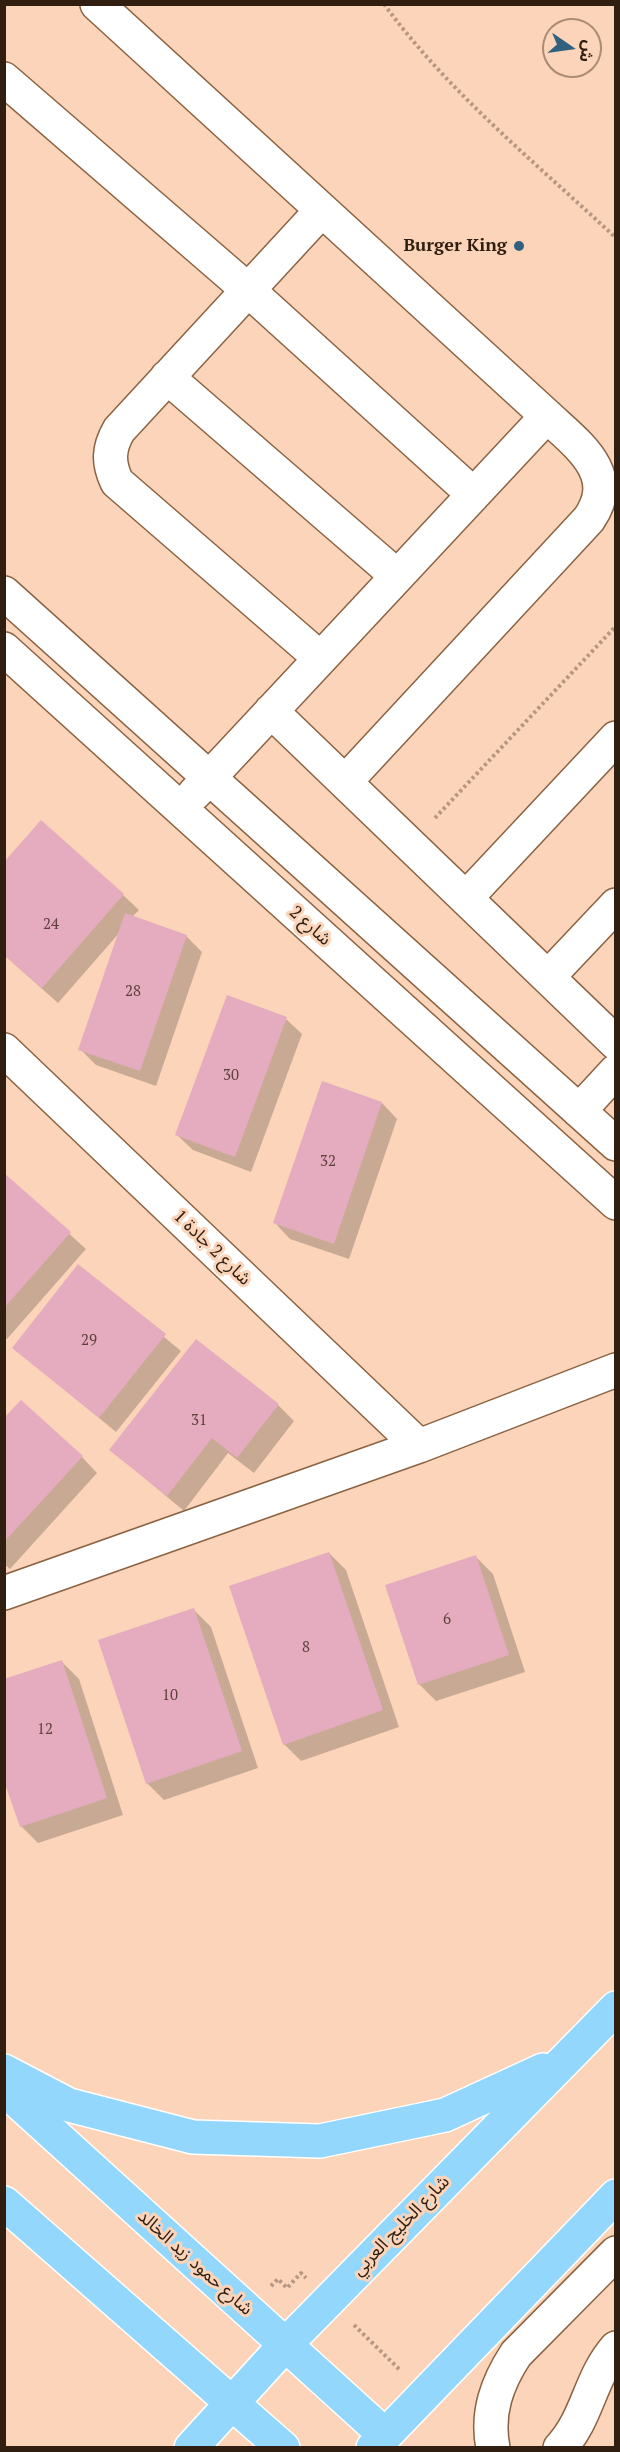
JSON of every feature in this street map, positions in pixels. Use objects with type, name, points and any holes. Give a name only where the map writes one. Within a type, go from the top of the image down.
[{"type":"main road","name":"شارع الخليج العربي","points":[[191,2448],[235,2403],[285,2345],[615,2008]]},
{"type":"main road","points":[[4,2071],[69,2105],[193,2138],[320,2141],[446,2115],[561,2062]]},
{"type":"main road","name":"شارع حمود زيد الخالد","points":[[4,2089],[285,2345],[379,2441]]},
{"type":"main road","points":[[379,2441],[615,2196]]},
{"type":"main road","points":[[4,2203],[235,2403],[283,2448]]},
{"type":"street","points":[[97,4],[594,459],[598,467],[603,488],[597,510],[345,782]]},
{"type":"street","points":[[4,79],[248,290],[473,494]]},
{"type":"street","points":[[320,658],[117,482],[111,470],[112,442],[119,430],[322,210]]},
{"type":"street","points":[[167,377],[397,576]]},
{"type":"street","points":[[180,808],[547,416]]},
{"type":"street","points":[[4,593],[615,1144]]},
{"type":"street","name":"شارع 2","points":[[4,649],[615,1203]]},
{"type":"street","points":[[271,711],[615,1043]]},
{"type":"street","points":[[466,898],[615,738]]},
{"type":"street","points":[[548,978],[615,905]]},
{"type":"street","name":"شارع 2 جادة 1","points":[[4,1050],[419,1446]]},
{"type":"street","points":[[579,1111],[615,1071]]},
{"type":"street","points":[[4,1593],[419,1446],[615,1370]]},
{"type":"street","points":[[493,2448],[491,2411],[503,2374],[516,2354],[615,2253]]},
{"type":"street","points":[[560,2448],[582,2418],[596,2375],[615,2348]]},
{"type":"path","points":[[384,4],[412,42],[467,100],[615,238]]},
{"type":"path","points":[[435,818],[615,626]]},
{"type":"building","points":[[41,820],[124,894],[42,988],[4,955],[4,862]]},
{"type":"building","points":[[125,913],[187,935],[140,1071],[78,1050]]},
{"type":"building","points":[[227,995],[287,1017],[235,1157],[175,1135]]},
{"type":"building","points":[[322,1081],[382,1102],[334,1244],[273,1223]]},
{"type":"building","points":[[4,1173],[71,1232],[4,1308]]},
{"type":"building","points":[[78,1264],[166,1334],[99,1418],[12,1348]]},
{"type":"building","points":[[196,1339],[279,1404],[237,1458],[212,1438],[167,1496],[109,1450]]},
{"type":"building","points":[[21,1400],[83,1456],[4,1542],[4,1418]]},
{"type":"building","points":[[329,1552],[383,1710],[283,1745],[229,1586]]},
{"type":"building","points":[[476,1555],[509,1655],[418,1685],[385,1585]]},
{"type":"building","points":[[194,1608],[242,1751],[146,1784],[98,1640]]},
{"type":"building","points":[[62,1660],[107,1798],[20,1827],[4,1781],[4,1679]]},
{"type":"place","name":"Burger King","points":[[519,246]]}]
